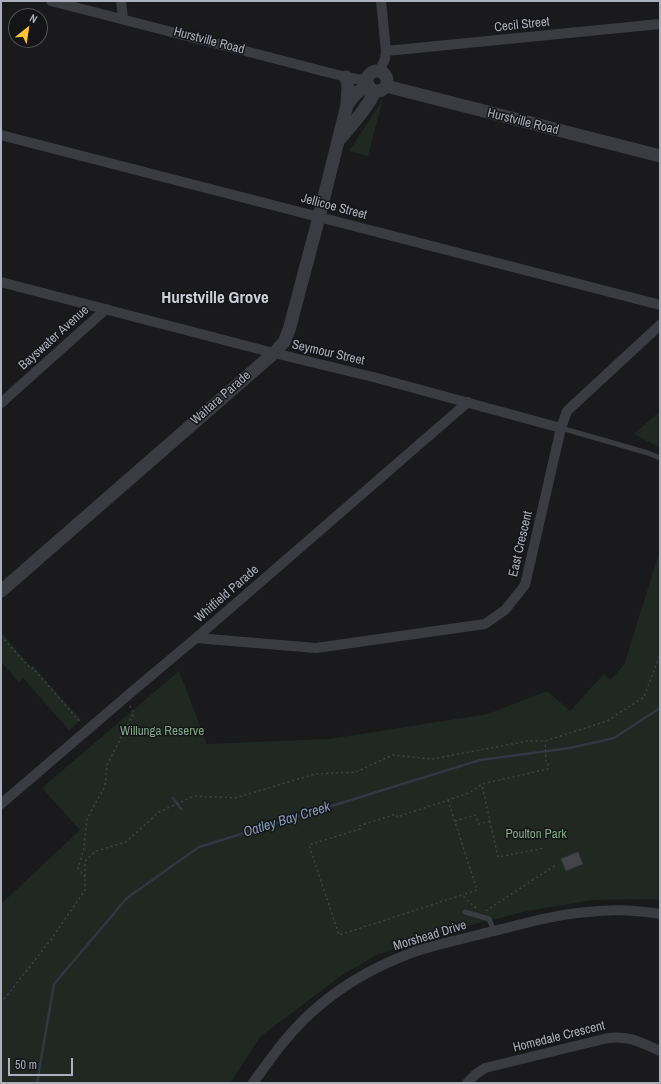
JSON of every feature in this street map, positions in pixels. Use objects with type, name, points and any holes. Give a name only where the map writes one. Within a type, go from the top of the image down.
[{"type":"street","name":"Hurstville Road","points":[[51,1],[346,77],[374,86],[660,156]]},
{"type":"street","points":[[121,1],[123,19]]},
{"type":"street","points":[[374,86],[387,83],[386,77],[379,72],[385,60],[386,51],[381,1]]},
{"type":"street","name":"Cecil Street","points":[[386,51],[660,24]]},
{"type":"street","points":[[346,77],[348,86],[347,105]]},
{"type":"street","name":"Waitara Parade","points":[[1,591],[274,353],[284,342],[289,330],[347,105],[354,94],[359,90],[374,86],[372,98],[338,141]]},
{"type":"street","name":"Jellicoe Street","points":[[1,135],[660,305]]},
{"type":"street","name":"Seymour Street","points":[[1,282],[274,353],[377,378],[561,428]]},
{"type":"street","name":"Bayswater Avenue","points":[[1,403],[106,309]]},
{"type":"street","name":"East Crescent","points":[[196,638],[316,648],[485,624],[505,610],[525,585],[561,428],[567,411],[660,325]]},
{"type":"street","name":"Whitfield Parade","points":[[1,804],[196,638],[468,402]]},
{"type":"street","name":"Morshead Drive","points":[[254,1083],[277,1050],[299,1024],[320,1005],[336,992],[383,965],[407,954],[494,931],[589,911],[622,910],[660,914]]},
{"type":"street","name":"Homedale Crescent","points":[[467,1083],[485,1068],[608,1038],[622,1037],[636,1040],[660,1051]]},
{"type":"lane","name":"Seymour Street","points":[[561,428],[648,453],[660,458]]},
{"type":"lane","points":[[465,912],[489,919],[494,931]]},
{"type":"path","points":[[1,636],[31,669],[33,668],[87,730]]},
{"type":"path","points":[[1,1003],[50,941],[85,890],[85,861],[96,851],[126,842],[159,812],[194,796],[235,798],[315,774],[356,772],[393,755],[432,759],[528,741],[545,741],[607,721],[644,696],[660,655]]},
{"type":"path","points":[[85,877],[78,868],[84,848],[87,819],[104,786],[107,765],[134,712],[130,706]]},
{"type":"path","points":[[448,800],[477,890],[339,935],[309,845],[360,829],[359,826],[396,814],[398,817],[448,800],[469,793],[482,784],[548,769],[548,764],[546,763],[545,741]]},
{"type":"path","points":[[482,784],[498,857],[545,848]]},
{"type":"path","points":[[455,821],[475,815],[479,824],[490,821]]},
{"type":"path","points":[[462,895],[479,911],[480,916],[556,865]]},
{"type":"green space","points":[[383,99],[368,156],[349,151]]},
{"type":"green space","points":[[660,411],[660,448],[634,434]]},
{"type":"green space","points":[[660,550],[660,900],[592,900],[528,911],[434,934],[375,956],[342,975],[260,1037],[230,1083],[1,1083],[1,904],[80,830],[42,788],[179,671],[207,744],[329,739],[488,714],[547,691],[570,711],[604,674],[610,680],[624,665]]},
{"type":"green space","points":[[1,632],[31,667],[33,666],[81,720],[69,730],[23,678],[19,682],[1,662]]},
{"type":"building","points":[[578,852],[583,864],[566,871],[561,859]]},
{"type":"waterway","name":"Oatley Bay Creek","points":[[37,1083],[54,984],[127,898],[199,847],[480,760],[570,748],[614,738],[660,708]]},
{"type":"waterway","points":[[173,798],[181,809]]},
{"type":"district","name":"Hurstville Grove","points":[[215,298]]},
{"type":"park label","name":"Willunga Reserve","points":[[162,732]]},
{"type":"park label","name":"Poulton Park","points":[[536,835]]}]
